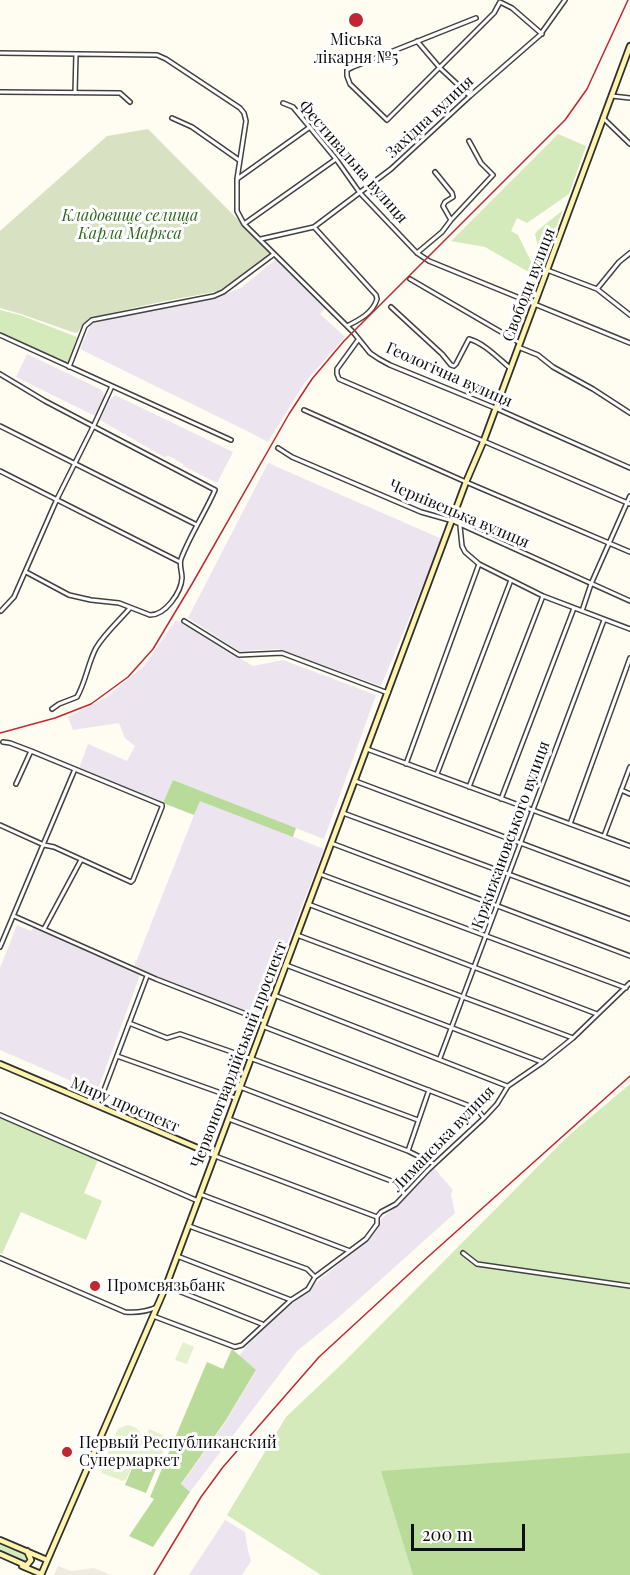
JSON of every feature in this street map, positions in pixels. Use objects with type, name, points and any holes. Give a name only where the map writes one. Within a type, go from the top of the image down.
[{"type":"main road","points":[[624,64],[630,46]]},
{"type":"main road","name":"Свободи вулиця","points":[[446,538],[603,118],[624,64],[630,58]]},
{"type":"main road","name":"Червоногвардійський проспект","points":[[41,1575],[166,1286],[446,538]]},
{"type":"main road","name":"Миру проспект","points":[[0,1064],[214,1155]]},
{"type":"main road","points":[[0,1540],[47,1560]]},
{"type":"main road","points":[[0,1555],[25,1565],[31,1560],[27,1551]]},
{"type":"main road","points":[[0,1555],[41,1575]]},
{"type":"street","name":"Західна вулиця","points":[[260,240],[314,227],[391,170],[470,96],[542,34],[565,0]]},
{"type":"street","points":[[476,18],[347,70],[346,76],[350,84],[387,120],[494,13],[500,2],[512,8],[542,34]]},
{"type":"street","points":[[417,41],[440,68],[470,96]]},
{"type":"street","points":[[0,53],[157,55],[240,108],[246,121],[237,179],[237,211],[244,224],[336,159]]},
{"type":"street","points":[[75,93],[76,54]]},
{"type":"street","points":[[0,92],[120,93],[130,102]]},
{"type":"street","points":[[612,96],[630,98]]},
{"type":"street","name":"Фестивальна вулиця","points":[[283,103],[293,107],[336,159],[360,193],[417,253],[429,261],[630,343]]},
{"type":"street","points":[[172,118],[192,127],[239,160]]},
{"type":"street","points":[[603,118],[630,144]]},
{"type":"street","points":[[237,179],[310,127]]},
{"type":"street","points":[[417,253],[442,232],[493,175],[481,163],[469,141]]},
{"type":"street","points":[[435,172],[452,193],[453,197],[443,206],[451,220]]},
{"type":"street","name":"Геологічна вулиця","points":[[244,224],[370,353],[390,365],[495,408],[630,468]]},
{"type":"street","points":[[314,227],[377,298],[375,306],[367,314],[346,326]]},
{"type":"street","points":[[597,289],[619,262],[630,253]]},
{"type":"street","points":[[69,367],[85,326],[92,320],[214,296],[223,292],[274,254]]},
{"type":"street","points":[[547,270],[597,289],[630,315]]},
{"type":"street","points":[[410,279],[630,413]]},
{"type":"street","points":[[391,307],[451,365],[456,364],[469,339],[484,347],[510,368]]},
{"type":"street","points":[[0,335],[231,440]]},
{"type":"street","points":[[358,340],[337,369],[339,379],[629,503]]},
{"type":"street","points":[[0,374],[45,401],[215,491],[180,562],[182,578],[180,585],[167,607],[155,615],[119,603],[69,595],[26,572]]},
{"type":"street","points":[[1,611],[14,597],[57,499],[112,386]]},
{"type":"street","points":[[304,410],[466,483],[630,552]]},
{"type":"street","points":[[0,426],[197,525]]},
{"type":"street","name":"Чернівецька вулиця","points":[[278,448],[292,457],[399,503],[453,521],[630,601]]},
{"type":"street","points":[[0,471],[180,562]]},
{"type":"street","points":[[582,611],[591,584],[629,503],[630,496]]},
{"type":"street","points":[[460,526],[462,546],[465,552],[479,564],[543,596],[630,629]]},
{"type":"street","points":[[406,764],[479,564]]},
{"type":"street","points":[[437,775],[511,580]]},
{"type":"street","points":[[469,787],[543,596]]},
{"type":"street","points":[[52,709],[77,697],[85,682],[95,650],[131,607]]},
{"type":"street","points":[[501,799],[574,608]]},
{"type":"street","name":"Кржижановського вулиця","points":[[440,1058],[604,620]]},
{"type":"street","points":[[184,621],[238,654],[282,653],[388,693]]},
{"type":"street","points":[[570,824],[630,658]]},
{"type":"street","points":[[0,825],[44,845],[54,847],[128,882],[133,880],[162,806],[32,751],[3,742]]},
{"type":"street","points":[[367,749],[630,846]]},
{"type":"street","points":[[16,784],[32,751]]},
{"type":"street","points":[[604,836],[630,767]]},
{"type":"street","points":[[0,947],[75,769]]},
{"type":"street","points":[[355,782],[630,885]]},
{"type":"street","points":[[621,790],[630,794]]},
{"type":"street","points":[[343,813],[630,919]]},
{"type":"street","points":[[331,843],[630,956]]},
{"type":"street","points":[[44,929],[81,860]]},
{"type":"street","points":[[320,874],[626,988]]},
{"type":"street","points":[[308,904],[597,1014]]},
{"type":"street","points":[[14,916],[263,1024],[477,1109],[484,1118]]},
{"type":"street","points":[[297,935],[573,1038]]},
{"type":"street","points":[[286,965],[543,1062]]},
{"type":"street","points":[[99,1106],[147,975]]},
{"type":"street","name":"Лиманська вулиця","points":[[153,1316],[235,1347],[242,1345],[262,1324],[308,1289],[315,1277],[366,1239],[377,1224],[377,1217],[381,1212],[396,1204],[434,1164],[484,1118],[497,1104],[508,1086],[573,1038],[630,983]]},
{"type":"street","points":[[274,995],[508,1086]]},
{"type":"street","points":[[129,1023],[167,1038],[180,1034],[418,1120]]},
{"type":"street","points":[[117,1056],[235,1098]]},
{"type":"street","points":[[240,1087],[408,1151],[434,1164]]},
{"type":"street","points":[[408,1151],[429,1090]]},
{"type":"street","points":[[0,1115],[198,1201]]},
{"type":"street","points":[[228,1119],[394,1182],[402,1188],[404,1195]]},
{"type":"street","name":"Миру проспект","points":[[214,1155],[377,1217]]},
{"type":"street","points":[[200,1194],[351,1251]]},
{"type":"street","points":[[189,1226],[306,1269],[315,1277]]},
{"type":"street","points":[[463,1253],[477,1264],[630,1286]]},
{"type":"street","points":[[177,1256],[291,1300]]},
{"type":"street","points":[[0,1258],[124,1312],[136,1313],[157,1307]]},
{"type":"street","points":[[166,1286],[262,1324]]},
{"type":"shaded area","points":[[276,259],[326,308],[320,314],[345,337],[305,382],[268,442],[80,349],[91,324],[208,300],[241,288]]},
{"type":"shaded area","points":[[27,354],[100,389],[104,397],[95,416],[16,377]]},
{"type":"shaded area","points":[[115,395],[233,452],[217,483],[183,466],[169,456],[164,457],[100,420],[109,401]]},
{"type":"shaded area","points":[[268,463],[442,539],[381,686],[278,649],[239,651],[188,618]]},
{"type":"shaded area","points":[[176,620],[253,666],[283,660],[376,695],[324,839],[173,780],[163,803],[79,768],[88,744],[127,761],[135,746],[125,738],[119,723],[73,730],[68,717],[107,697],[144,666]]},
{"type":"shaded area","points":[[200,800],[324,849],[259,1016],[134,967]]},
{"type":"shaded area","points":[[17,925],[31,931],[34,927],[140,975],[97,1092],[0,1050],[0,968]]},
{"type":"shaded area","points":[[434,1168],[453,1190],[451,1194],[455,1213],[339,1317],[297,1351],[190,1492],[181,1485],[226,1421],[256,1371],[239,1356],[258,1332],[361,1245],[375,1231],[382,1218]]},
{"type":"shaded area","points":[[225,1520],[245,1532],[251,1561],[242,1575],[189,1575]]},
{"type":"shaded area","points":[[58,1566],[71,1571],[94,1568],[111,1575],[54,1575]]},
{"type":"green space","name":"Кладовище селища Карла Маркса","points":[[148,129],[271,253],[244,275],[219,291],[91,318],[77,333],[0,308],[0,231],[107,136]]},
{"type":"green space","points":[[558,134],[586,146],[569,194],[527,223],[517,218],[511,231],[518,235],[539,278],[485,247],[451,241]]},
{"type":"green space","points":[[563,210],[542,263],[535,234]]},
{"type":"green space","points":[[0,310],[20,315],[77,337],[68,362],[64,363],[0,333]]},
{"type":"green space","points":[[173,780],[296,828],[293,837],[200,801],[194,815],[163,803]]},
{"type":"green space","points":[[630,1084],[630,1575],[321,1575],[227,1515],[286,1417],[344,1362],[567,1137]]},
{"type":"green space","points":[[0,1117],[98,1160],[84,1193],[102,1201],[86,1240],[21,1212],[2,1254],[0,1253]]},
{"type":"green space","points":[[183,1342],[194,1347],[187,1364],[175,1360]]},
{"type":"green space","points":[[232,1349],[256,1370],[226,1420],[181,1484],[190,1492],[153,1547],[129,1536],[154,1499],[150,1497],[207,1362],[223,1369]]},
{"type":"green space","points":[[127,1425],[138,1430],[144,1441],[149,1429],[169,1438],[159,1462],[138,1454],[141,1446],[126,1480],[123,1481],[102,1473],[101,1469],[118,1429]]},
{"type":"green space","points":[[630,1453],[630,1575],[413,1575],[381,1471]]},
{"type":"green space","points":[[138,1454],[159,1462],[146,1493],[125,1485]]},
{"type":"green space","points":[[0,1543],[27,1555],[28,1558],[22,1562],[0,1552]]},
{"type":"railway","points":[[0,733],[55,718],[91,704],[128,677],[153,649],[289,414],[312,379],[344,341],[565,120],[587,89],[628,0]]},
{"type":"railway","points":[[154,1575],[201,1497],[223,1467],[319,1357],[630,1076]]},
{"type":"place","name":"Міська лікарня №5","points":[[356,20]]},
{"type":"place","name":"Промсвязьбанк","points":[[95,1286]]},
{"type":"place","name":"Первый Республиканский Супермаркет","points":[[67,1452]]}]
